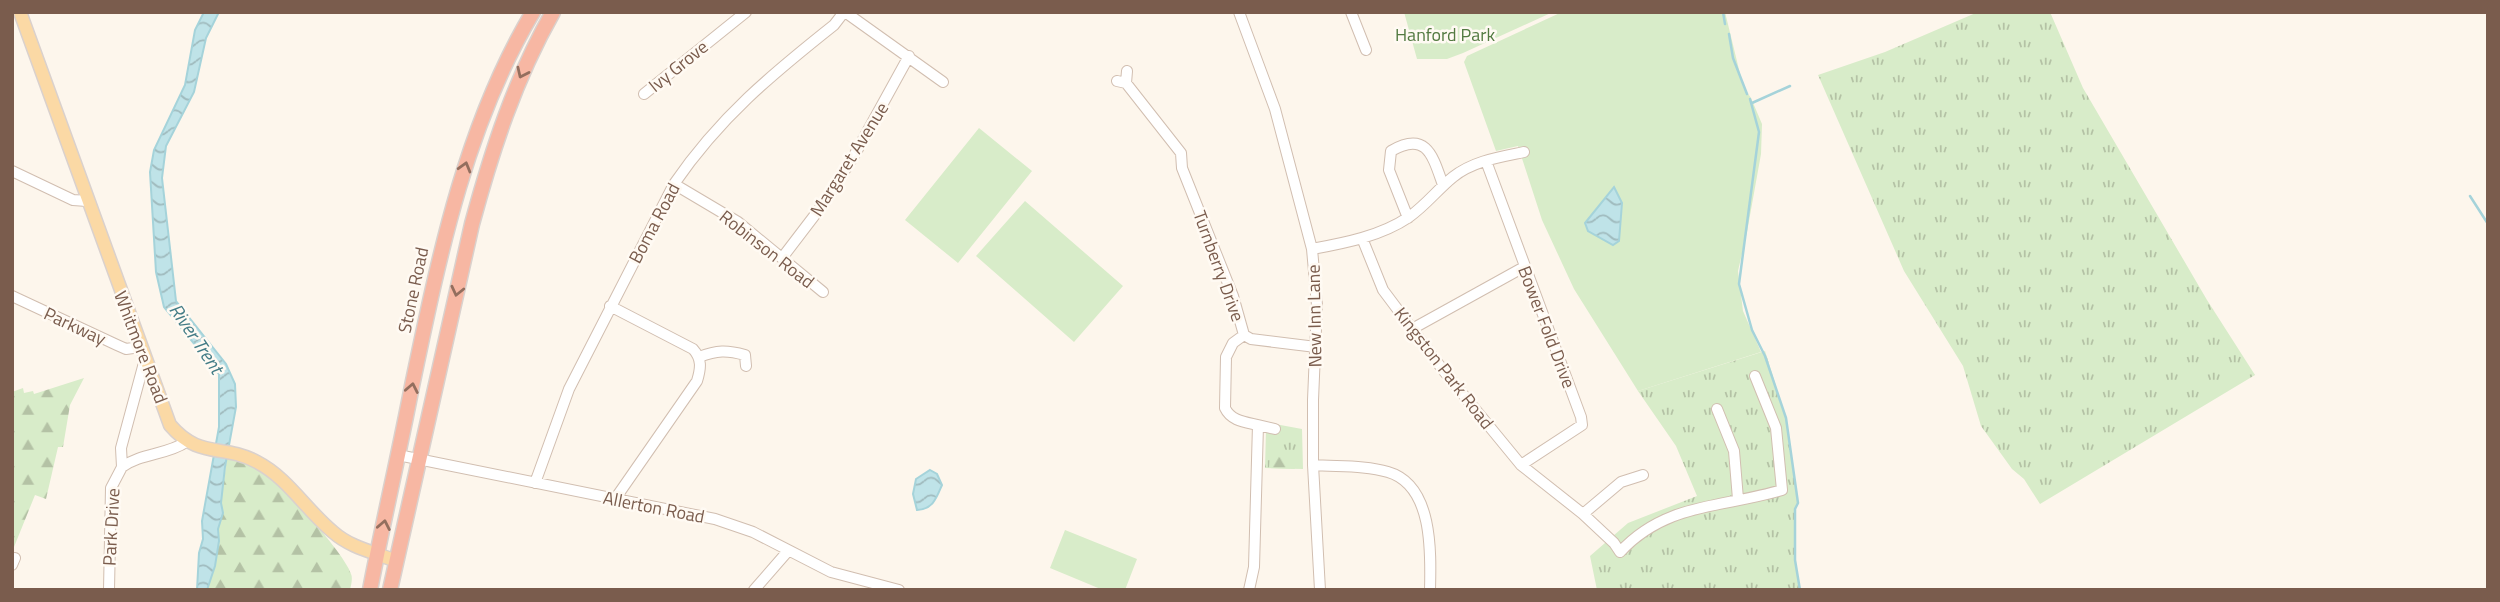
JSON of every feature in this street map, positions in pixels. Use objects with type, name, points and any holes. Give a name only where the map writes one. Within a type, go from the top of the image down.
[{"type":"highway","name":"Stone Road","points":[[370,590],[444,240],[469,152],[501,73],[533,12]]},
{"type":"highway","points":[[390,590],[472,224],[514,91],[553,12]]},
{"type":"main road","name":"Whitmore Road","points":[[20,12],[142,353],[170,425],[186,442]]},
{"type":"main road","points":[[186,442],[211,450],[235,453],[271,470],[335,534],[358,548],[396,561]]},
{"type":"street","name":"Ivy Grove","points":[[644,94],[746,12]]},
{"type":"street","points":[[845,12],[943,82]]},
{"type":"street","name":"Boma Road","points":[[535,483],[569,389],[674,184],[694,155],[739,104],[834,25],[845,12]]},
{"type":"street","name":"New Inn Lane","points":[[1239,12],[1275,109],[1312,249],[1317,305],[1313,466],[1320,590]]},
{"type":"street","points":[[1350,12],[1366,50]]},
{"type":"street","name":"Margaret Avenue","points":[[782,257],[824,203],[855,154],[909,56]]},
{"type":"street","name":"Turnberry Drive","points":[[1127,71],[1121,82],[1181,153],[1182,168],[1192,179],[1244,335],[1251,339],[1317,347]]},
{"type":"street","points":[[1408,218],[1389,170],[1391,151],[1408,144],[1423,146],[1431,152],[1443,185]]},
{"type":"street","points":[[1312,249],[1347,243],[1408,218],[1456,174],[1486,161],[1524,152]]},
{"type":"street","name":"Bower Fold Drive","points":[[1486,161],[1582,425],[1521,465]]},
{"type":"street","points":[[12,171],[73,200],[87,201]]},
{"type":"street","name":"Robinson Road","points":[[674,184],[738,222],[823,292]]},
{"type":"street","name":"Kingston Park Road","points":[[1362,238],[1383,290],[1521,465],[1583,514],[1620,552],[1633,537],[1657,522],[1688,510],[1738,499]]},
{"type":"street","points":[[1412,329],[1524,267]]},
{"type":"street","name":"Parkway","points":[[12,296],[126,349],[142,353]]},
{"type":"street","points":[[610,306],[693,349],[699,357],[700,370],[697,381],[615,499]]},
{"type":"street","points":[[1244,335],[1233,343],[1226,357],[1225,408],[1228,415],[1234,419],[1275,429]]},
{"type":"street","points":[[699,357],[724,350],[748,357]]},
{"type":"street","name":"Park Drive","points":[[122,467],[121,448],[142,353]]},
{"type":"street","points":[[1717,409],[1734,451],[1738,499],[1755,498],[1782,490],[1776,428],[1755,376]]},
{"type":"street","points":[[1249,590],[1254,567],[1258,425]]},
{"type":"street","name":"Park Drive","points":[[109,590],[111,488],[116,475],[131,461],[178,447],[186,442]]},
{"type":"street","name":"Allerton Road","points":[[398,455],[715,519],[753,531],[831,572],[893,589]]},
{"type":"street","points":[[1313,466],[1391,472],[1411,486],[1427,523],[1431,554],[1430,590]]},
{"type":"street","points":[[1583,514],[1621,482],[1643,475]]},
{"type":"street","points":[[754,590],[788,551]]},
{"type":"green space","name":"Hanford Park","points":[[1404,12],[1553,12],[1447,59],[1417,59]]},
{"type":"green space","points":[[1562,12],[1725,12],[1743,86],[1762,124],[1761,154],[1738,271],[1743,311],[1761,352],[1638,391],[1574,289],[1542,220],[1518,146],[1496,151],[1464,62],[1467,56]]},
{"type":"green space","points":[[1978,12],[2050,12],[2083,88],[2207,300],[2255,375],[2040,504],[2024,479],[2012,469],[1981,426],[1963,366],[1904,271],[1818,75],[1885,52]]},
{"type":"green space","points":[[979,128],[1032,171],[958,263],[905,220]]},
{"type":"green space","points":[[1025,201],[1123,286],[1074,342],[976,256]]},
{"type":"green space","points":[[1765,351],[1786,418],[1798,503],[1795,509],[1795,560],[1800,590],[1597,590],[1590,556],[1628,523],[1697,496],[1676,446],[1638,391]]},
{"type":"green space","points":[[84,378],[70,405],[63,447],[58,447],[46,499],[35,495],[12,552],[12,392],[23,388],[24,393],[33,391],[34,394]]},
{"type":"green space","points":[[1275,424],[1302,429],[1303,469],[1265,468],[1266,430]]},
{"type":"green space","points":[[1283,448],[1293,455],[1295,469],[1269,468],[1270,456],[1275,449]]},
{"type":"green space","points":[[227,458],[262,472],[276,482],[300,507],[327,537],[346,565],[352,576],[350,590],[207,590],[218,549]]},
{"type":"green space","points":[[1065,530],[1137,559],[1125,590],[1103,590],[1050,568]]},
{"type":"water","name":"River Trent","points":[[204,12],[219,12],[206,38],[194,92],[166,146],[162,178],[176,301],[226,364],[235,384],[236,407],[225,467],[221,503],[223,513],[218,529],[215,566],[207,590],[197,590],[199,553],[203,539],[202,521],[219,427],[219,374],[164,307],[156,272],[150,172],[154,150],[185,85],[195,30]]},
{"type":"water","points":[[1614,187],[1622,203],[1619,241],[1613,245],[1588,231],[1585,223]]},
{"type":"water","points":[[930,470],[937,474],[942,485],[930,505],[917,510],[913,494],[916,479]]},
{"type":"waterway","points":[[1723,12],[1725,24]]},
{"type":"waterway","points":[[1729,34],[1733,58],[1747,94]]},
{"type":"waterway","points":[[1752,103],[1790,86]]},
{"type":"waterway","points":[[1750,99],[1759,132],[1739,284],[1752,330],[1765,356],[1786,418],[1798,503],[1795,509],[1795,560],[1800,590]]},
{"type":"waterway","points":[[2470,196],[2488,224]]}]
